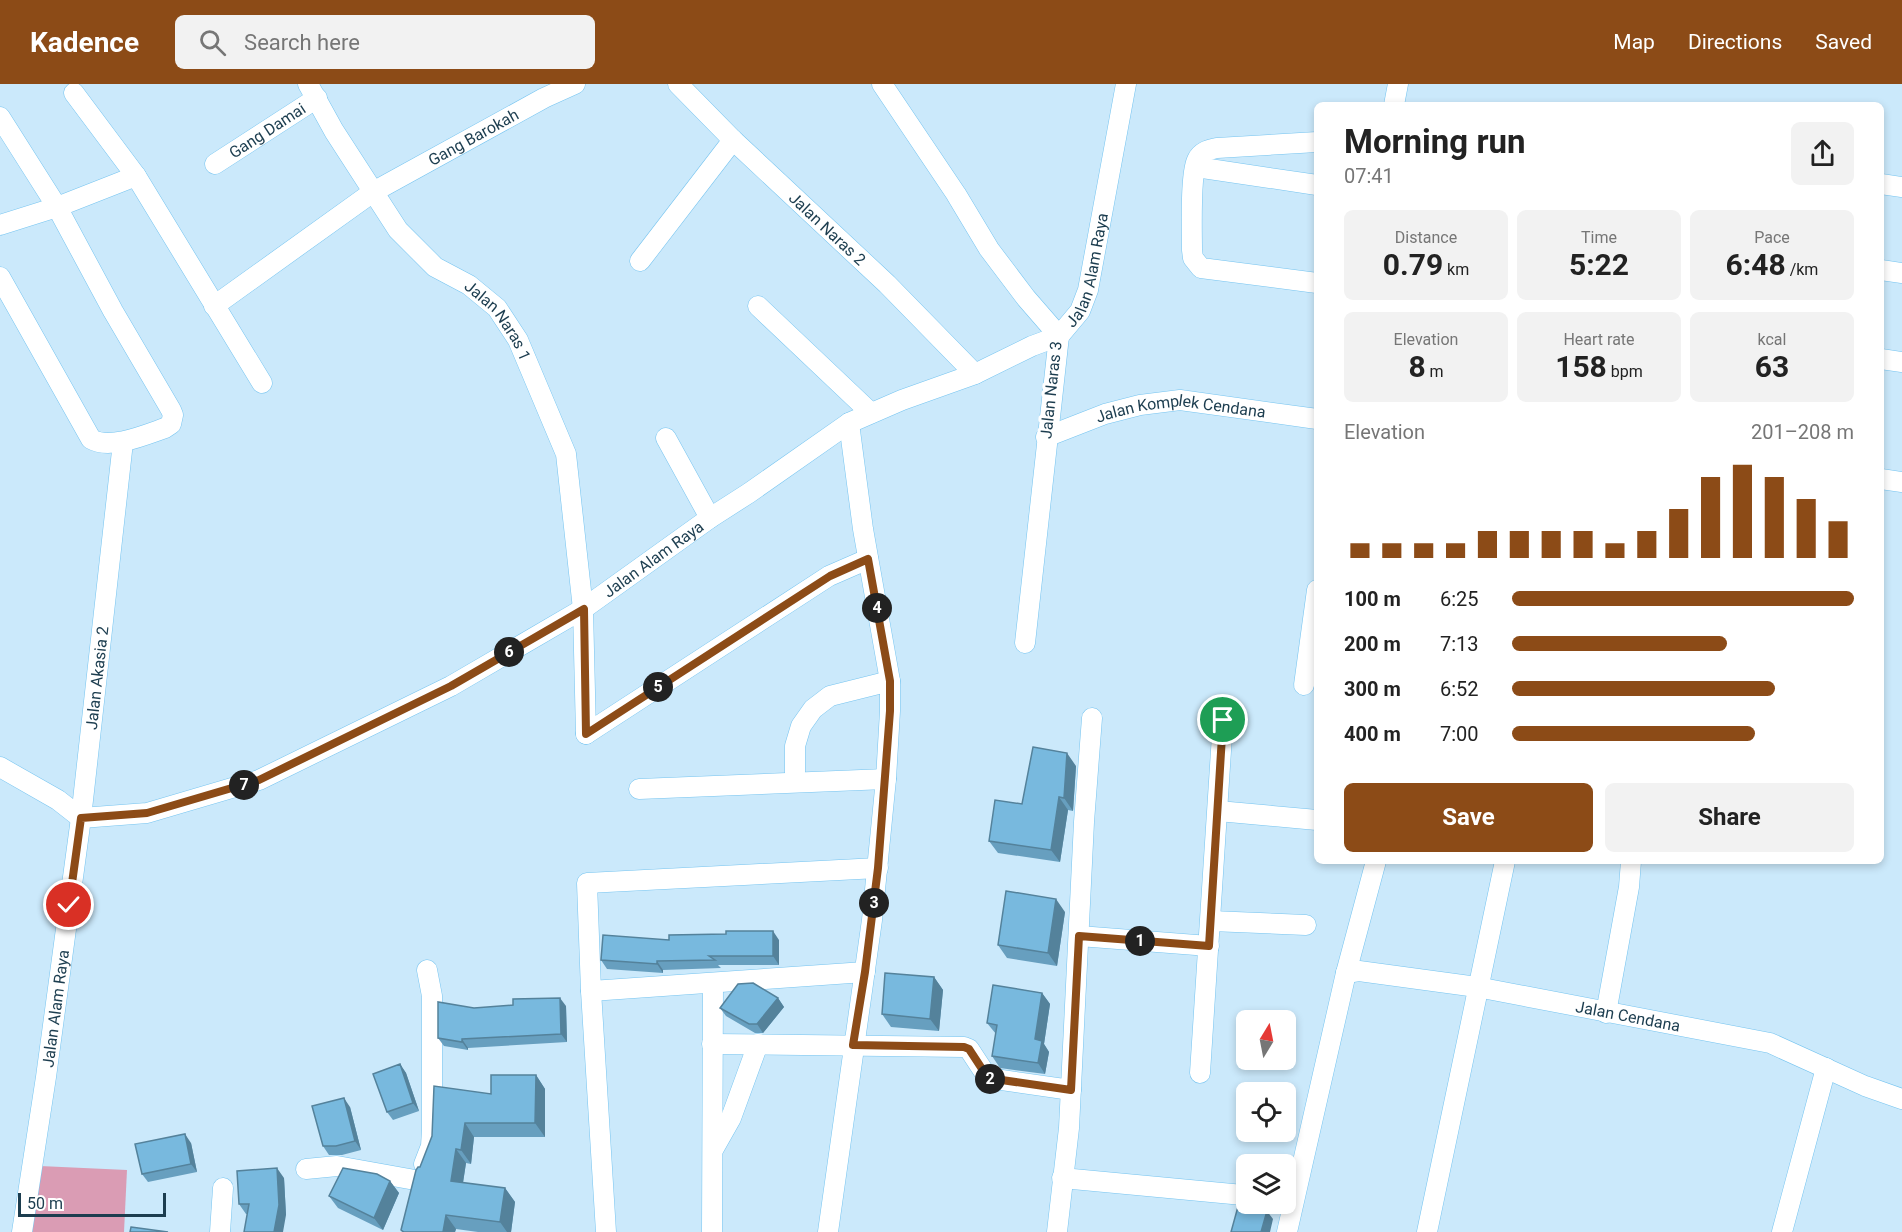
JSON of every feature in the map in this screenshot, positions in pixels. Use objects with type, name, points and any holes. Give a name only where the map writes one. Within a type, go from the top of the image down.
[{"type":"street","name":"Gang Barokah","points":[[214,306],[373,192],[544,98],[575,84]]},
{"type":"street","name":"Jalan Naras 2","points":[[678,84],[733,140],[887,284],[975,374]]},
{"type":"street","name":"Jalan Naras 3","points":[[882,84],[956,194],[989,249],[1026,298],[1059,336],[1024,642]]},
{"type":"street","name":"Jalan Alam Raya","points":[[22,1232],[46,1077],[81,818],[147,813],[259,780],[451,686],[584,609],[710,518],[849,423],[975,374],[1032,346],[1059,336],[1080,311],[1088,290],[1126,84]]},
{"type":"street","points":[[1395,102],[1398,84]]},
{"type":"street","name":"Jalan Naras 1","points":[[312,88],[334,131],[398,230],[435,267],[469,285],[496,308],[518,340],[566,454],[584,609],[586,734],[830,576],[868,559]]},
{"type":"street","name":"Gang Damai","points":[[215,164],[312,88]]},
{"type":"street","points":[[74,93],[136,176],[262,383]]},
{"type":"street","points":[[0,117],[57,207],[173,415],[171,424],[123,442],[96,442],[91,439],[0,277]]},
{"type":"street","points":[[640,261],[733,140]]},
{"type":"street","points":[[1314,142],[1217,148],[1203,152],[1197,160],[1193,184],[1192,250],[1193,258],[1201,268],[1314,284]]},
{"type":"street","points":[[1196,167],[1314,184]]},
{"type":"street","points":[[0,225],[57,207],[136,176]]},
{"type":"street","points":[[1884,184],[1902,187]]},
{"type":"street","points":[[1884,270],[1902,273]]},
{"type":"street","points":[[758,306],[871,413]]},
{"type":"street","points":[[1884,359],[1902,362]]},
{"type":"street","name":"Jalan Komplek Cendana","points":[[1046,437],[1105,414],[1140,405],[1180,400],[1314,419]]},
{"type":"street","points":[[828,1232],[878,868],[886,779],[890,681],[868,559],[849,423]]},
{"type":"street","points":[[666,438],[710,518]]},
{"type":"street","name":"Jalan Akasia 2","points":[[81,818],[123,442]]},
{"type":"street","points":[[1884,480],[1902,482]]},
{"type":"street","points":[[1304,685],[1314,612]]},
{"type":"street","points":[[795,781],[795,746],[801,726],[813,709],[830,696],[890,681]]},
{"type":"street","points":[[1058,1232],[1069,1128],[1092,718]]},
{"type":"street","points":[[1200,1073],[1223,720]]},
{"type":"street","points":[[0,767],[58,800],[81,818]]},
{"type":"street","points":[[639,789],[886,779]]},
{"type":"street","points":[[1218,811],[1314,820]]},
{"type":"street","points":[[1287,1232],[1346,973],[1375,864]]},
{"type":"street","points":[[1427,1232],[1504,864]]},
{"type":"street","points":[[1606,1013],[1629,887],[1631,864]]},
{"type":"street","points":[[606,1232],[591,991],[587,883],[878,868]]},
{"type":"street","points":[[1211,921],[1306,925]]},
{"type":"street","points":[[1079,936],[1209,946]]},
{"type":"street","points":[[306,1168],[337,1166],[412,1189],[431,1146],[432,996],[427,970]]},
{"type":"street","name":"Jalan Cendana","points":[[1346,973],[1359,970],[1477,987],[1770,1043],[1865,1086],[1902,1100]]},
{"type":"street","points":[[591,991],[865,972]]},
{"type":"street","points":[[712,1232],[713,983]]},
{"type":"street","points":[[712,1044],[964,1047],[969,1049],[988,1078],[1071,1090]]},
{"type":"street","points":[[712,1150],[731,1118],[758,1044]]},
{"type":"street","points":[[1782,1232],[1826,1068]]},
{"type":"street","points":[[1062,1178],[1236,1194]]},
{"type":"street","points":[[220,1232],[223,1188]]},
{"type":"shaded area","points":[[40,1166],[127,1170],[124,1232],[30,1232]]},
{"type":"building","points":[[1033,747],[1067,753],[1064,798],[1059,797],[1051,850],[989,841],[995,800],[1022,804]]},
{"type":"building","points":[[1006,891],[1056,899],[1048,953],[998,945]]},
{"type":"building","points":[[726,931],[773,931],[773,956],[709,956],[715,960],[657,961],[657,964],[601,960],[603,935],[669,940],[669,935],[726,934]]},
{"type":"building","points":[[885,973],[934,977],[930,1019],[882,1014]]},
{"type":"building","points":[[753,983],[778,998],[757,1024],[749,1024],[720,1008],[738,984]]},
{"type":"building","points":[[993,985],[1042,993],[1035,1039],[1042,1041],[1038,1063],[992,1056],[997,1025],[987,1023]]},
{"type":"building","points":[[560,998],[561,1034],[462,1039],[462,1042],[438,1038],[438,1002],[474,1008],[513,1005],[513,999]]},
{"type":"building","points":[[400,1064],[413,1103],[387,1112],[373,1074]]},
{"type":"building","points":[[491,1075],[536,1075],[535,1123],[465,1123],[461,1150],[456,1149],[451,1181],[505,1188],[500,1222],[446,1215],[443,1232],[404,1232],[401,1230],[416,1170],[420,1167],[432,1136],[434,1086],[491,1094]]},
{"type":"building","points":[[344,1098],[355,1141],[336,1146],[323,1146],[312,1106]]},
{"type":"building","points":[[185,1134],[191,1164],[142,1174],[135,1144]]},
{"type":"building","points":[[277,1168],[279,1205],[274,1232],[244,1232],[249,1204],[239,1204],[237,1171]]},
{"type":"building","points":[[343,1168],[377,1174],[390,1181],[374,1218],[329,1196]]},
{"type":"building","points":[[1236,1214],[1266,1214],[1261,1232],[1231,1232]]},
{"type":"building","points":[[131,1227],[168,1232],[130,1232]]},
{"type":"route","points":[[69,905],[81,818],[147,813],[259,780],[451,686],[584,609],[586,734],[830,576],[868,559],[890,681],[890,711],[878,868],[853,1045],[964,1047],[969,1049],[986,1078],[1071,1090],[1079,936],[1209,946],[1223,720]]}]
